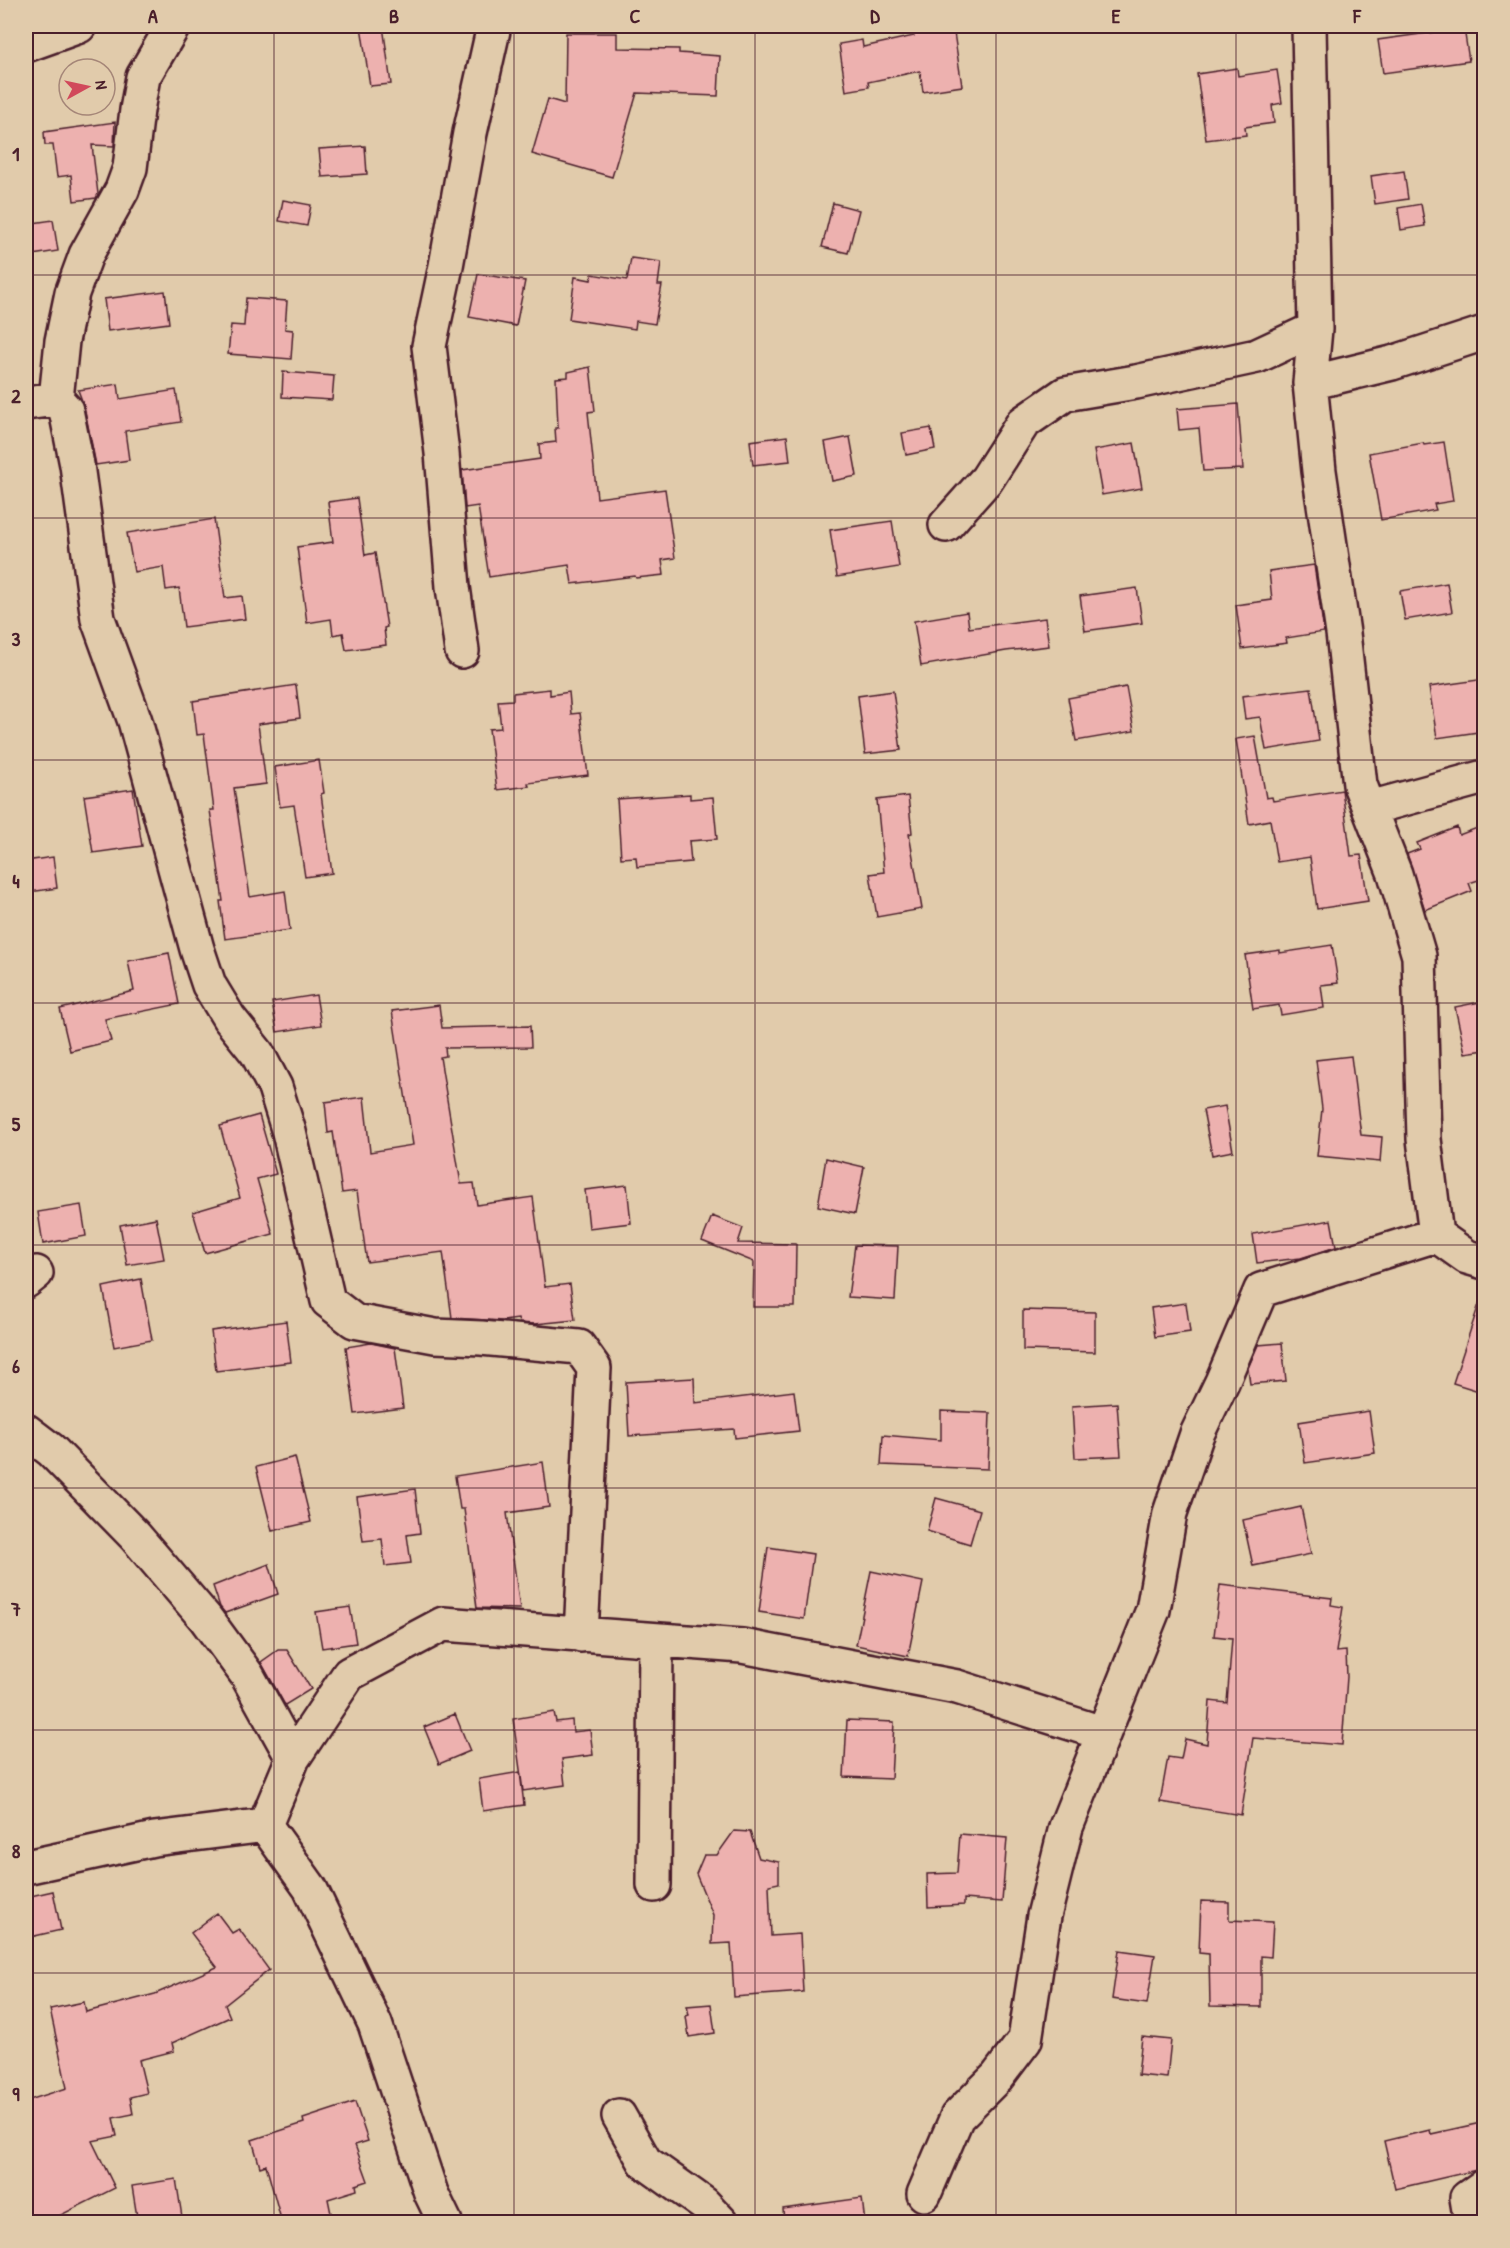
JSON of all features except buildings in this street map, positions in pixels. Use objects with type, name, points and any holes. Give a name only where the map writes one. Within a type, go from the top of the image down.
[{"type":"street","points":[[26,45],[79,26]]},
{"type":"street","points":[[173,26],[143,76],[130,168],[122,190],[86,255],[72,293],[62,341],[41,401],[66,410],[98,620],[135,721],[197,949],[209,985],[229,1018],[257,1053],[275,1087],[289,1132],[328,1301],[354,1321],[423,1334],[579,1347],[594,1368],[581,1635]]},
{"type":"street","points":[[462,651],[453,587],[442,453],[429,346],[470,133],[494,26]]},
{"type":"street","points":[[1309,26],[1315,329],[1310,383],[1319,471],[1343,633],[1360,785],[1395,874],[1419,957],[1424,1140],[1436,1235],[1467,1257],[1485,1262]]},
{"type":"street","points":[[946,525],[987,479],[1023,423],[1065,394],[1136,382],[1257,356],[1315,329]]},
{"type":"street","points":[[1310,383],[1392,363],[1485,333]]},
{"type":"street","points":[[1370,808],[1485,777]]},
{"type":"street","points":[[924,2194],[957,2117],[997,2078],[1025,2040],[1044,1916],[1063,1838],[1102,1733],[1152,1610],[1170,1513],[1197,1434],[1261,1290],[1436,1235]]},
{"type":"street","points":[[26,1431],[51,1450],[135,1536],[206,1619],[247,1675],[293,1758]]},
{"type":"street","points":[[265,1825],[293,1758],[349,1674],[443,1624],[742,1646],[957,1687],[1102,1733]]},
{"type":"street","points":[[654,1885],[656,1641]]},
{"type":"street","points":[[26,1867],[154,1839],[265,1825]]},
{"type":"street","points":[[265,1825],[310,1888],[375,2024],[431,2193],[445,2223]]},
{"type":"street","points":[[619,2116],[645,2162],[704,2204],[721,2223]]},
{"type":"street","points":[[1471,2223],[1467,2198],[1485,2186]]}]
